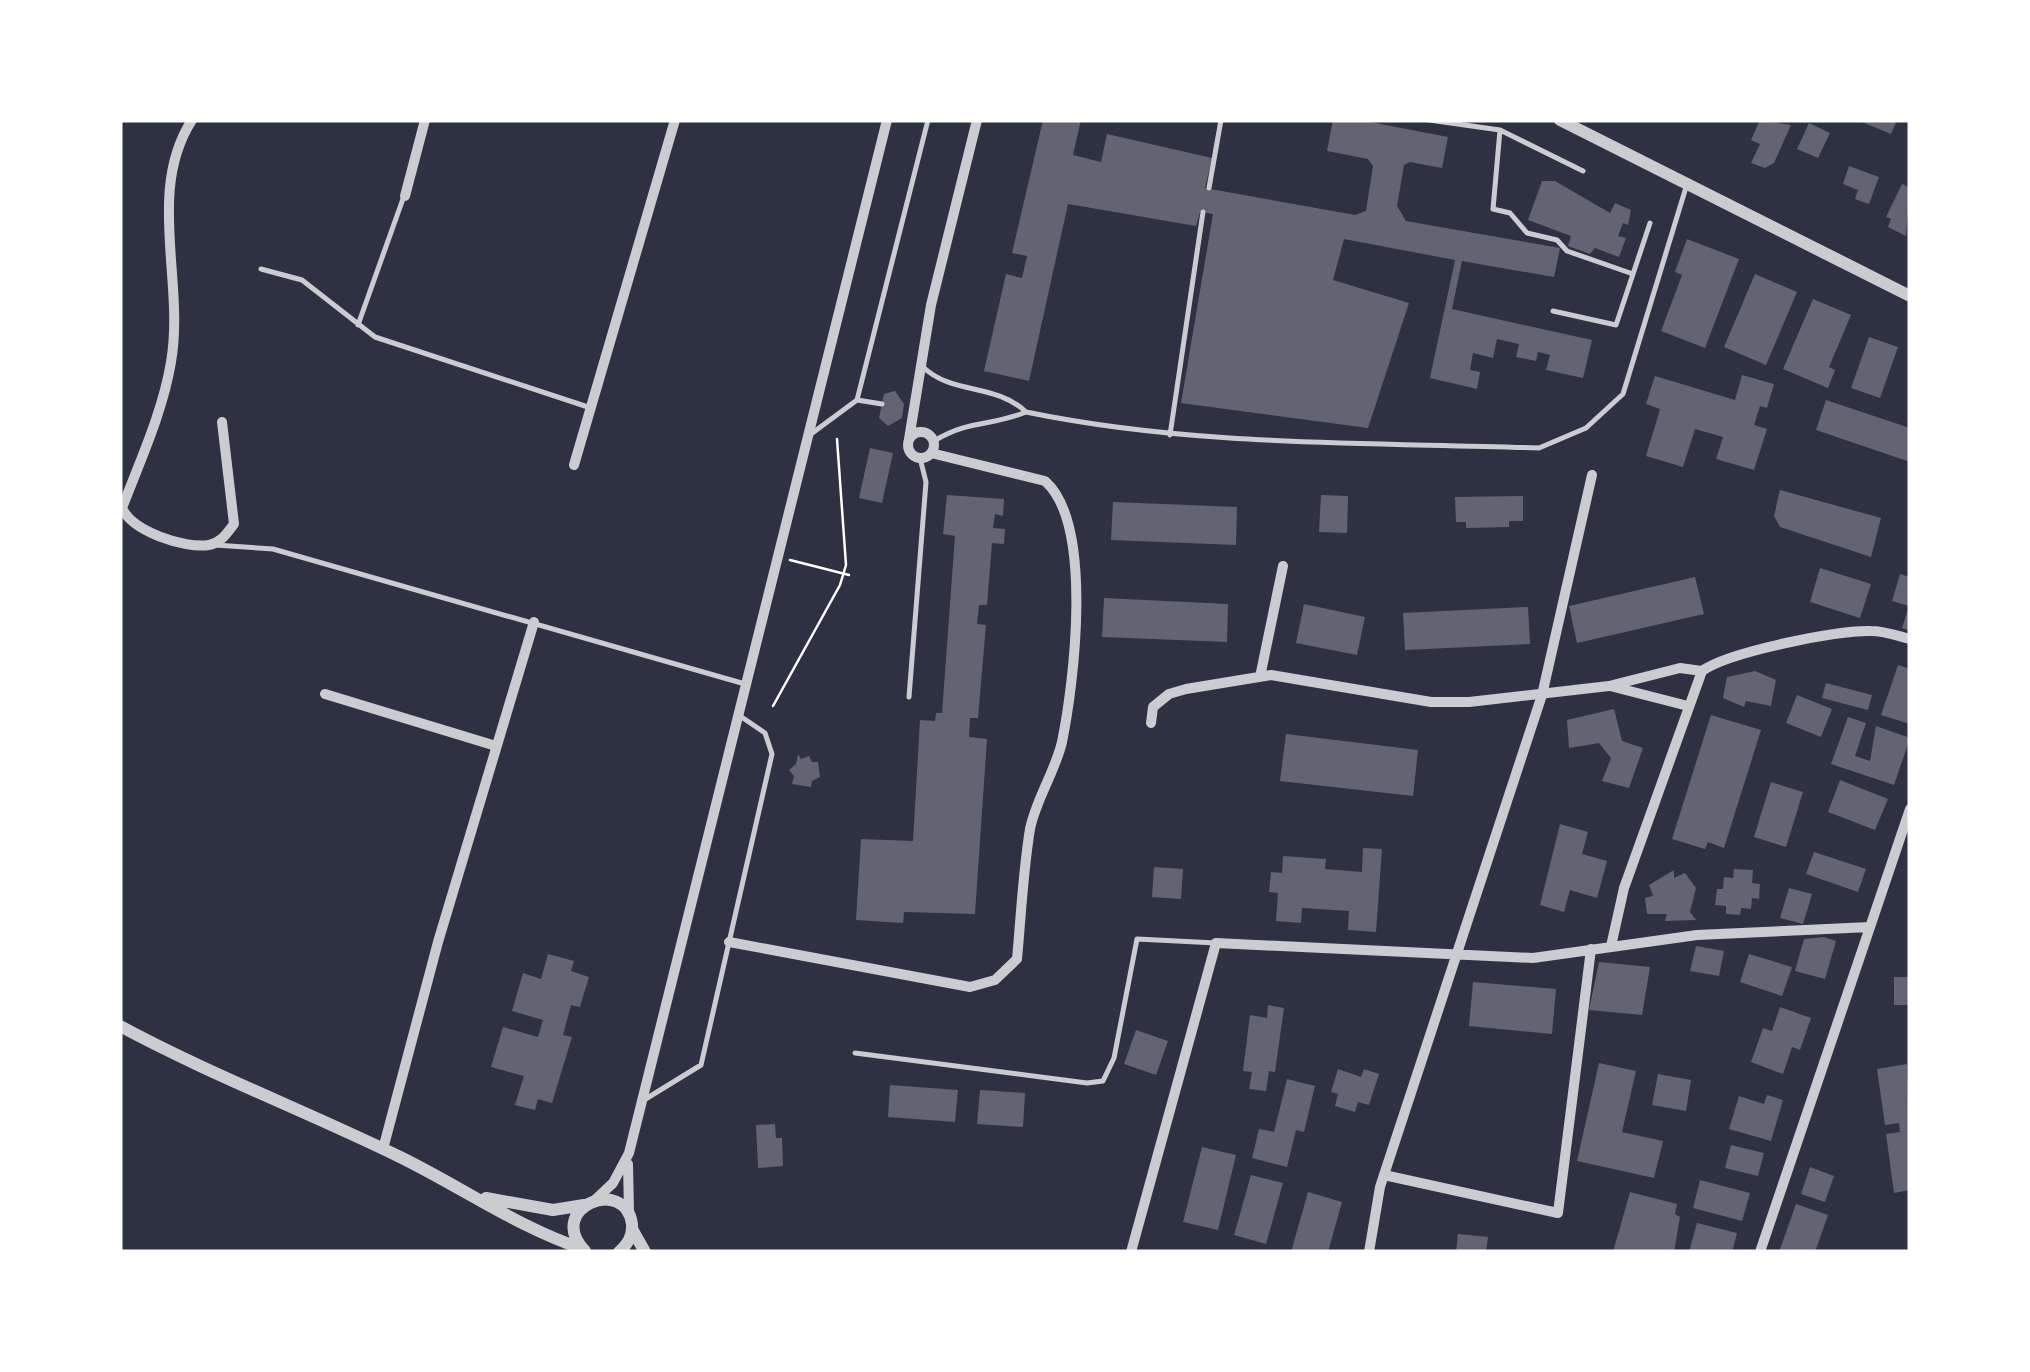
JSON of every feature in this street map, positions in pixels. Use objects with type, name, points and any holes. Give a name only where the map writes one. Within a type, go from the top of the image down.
[{"type":"street","points":[[192,120],[173,158],[169,189],[171,362],[121,506],[138,529],[207,545],[222,539],[234,524],[222,422]]},
{"type":"street","points":[[404,196],[425,120]]},
{"type":"street","points":[[574,465],[675,120]]},
{"type":"street","points":[[585,1250],[575,1222],[613,1182],[628,1153],[888,120]]},
{"type":"street","points":[[730,942],[970,987],[995,980],[1017,960],[1031,826],[1061,746],[1068,700],[1075,562],[1070,523],[1056,490],[1045,481],[910,451],[909,410],[923,366],[932,304],[976,120]]},
{"type":"street","points":[[1560,120],[1910,296]]},
{"type":"street","points":[[910,439],[924,432],[934,440],[926,456]]},
{"type":"street","points":[[1370,1252],[1384,1176],[1542,694],[1592,475]]},
{"type":"street","points":[[1260,677],[1283,566]]},
{"type":"street","points":[[384,1149],[438,942],[534,622]]},
{"type":"street","points":[[1151,723],[1154,706],[1169,694],[1271,675],[1431,702],[1610,686],[1680,668],[1702,671],[1725,658],[1850,632],[1874,630],[1910,638]]},
{"type":"street","points":[[1611,946],[1624,888],[1702,671]]},
{"type":"street","points":[[1610,686],[1688,706]]},
{"type":"street","points":[[325,694],[496,746]]},
{"type":"street","points":[[1760,1252],[1910,809]]},
{"type":"street","points":[[1131,1252],[1216,942],[1532,958],[1697,935],[1870,926]]},
{"type":"street","points":[[1384,1176],[1558,1213],[1591,949]]},
{"type":"street","points":[[120,1026],[200,1069],[384,1149],[514,1220],[585,1250]]},
{"type":"street","points":[[619,1252],[632,1224],[628,1153]]},
{"type":"street","points":[[474,1195],[536,1209],[620,1204],[646,1252]]},
{"type":"lane","points":[[809,435],[858,400],[928,120]]},
{"type":"lane","points":[[1209,188],[1222,120]]},
{"type":"lane","points":[[1429,120],[1500,130],[1583,170]]},
{"type":"lane","points":[[1500,130],[1492,209],[1510,213],[1526,232],[1557,240],[1567,251],[1633,274]]},
{"type":"lane","points":[[923,366],[944,383],[1003,394],[1026,412],[1109,429],[1410,447],[1539,448],[1586,428],[1622,394],[1688,183]]},
{"type":"lane","points":[[358,325],[404,196]]},
{"type":"lane","points":[[1170,435],[1203,212]]},
{"type":"lane","points":[[1553,310],[1616,325],[1650,222]]},
{"type":"lane","points":[[261,269],[302,280],[375,336],[591,408]]},
{"type":"lane","points":[[858,400],[882,404]]},
{"type":"lane","points":[[934,440],[965,423],[993,423],[1026,412]]},
{"type":"lane","points":[[909,697],[926,456]]},
{"type":"lane","points":[[207,545],[273,548],[747,685]]},
{"type":"lane","points":[[642,1102],[701,1066],[772,754],[765,732],[740,716]]},
{"type":"lane","points":[[855,1052],[1087,1083],[1103,1080],[1114,1058],[1138,939],[1216,942]]},
{"type":"path","points":[[773,706],[844,574],[837,440]]},
{"type":"path","points":[[790,560],[850,575]]},
{"type":"building","points":[[1043,120],[1081,120],[1073,155],[1101,162],[1107,134],[1212,158],[1205,188],[1355,215],[1366,211],[1373,166],[1368,159],[1327,151],[1333,120],[1360,120],[1448,137],[1442,168],[1410,162],[1404,165],[1397,206],[1406,221],[1560,248],[1554,277],[1462,261],[1452,309],[1592,340],[1583,378],[1546,370],[1550,355],[1538,352],[1536,361],[1516,357],[1519,344],[1497,339],[1493,358],[1473,353],[1470,370],[1480,372],[1477,389],[1430,378],[1455,260],[1344,239],[1333,280],[1409,303],[1368,428],[1181,403],[1213,214],[1200,212],[1196,226],[1068,204],[1029,381],[984,371],[1006,274],[1022,278],[1027,256],[1012,253]]},
{"type":"building","points":[[1760,120],[1791,125],[1774,163],[1765,168],[1751,163],[1760,144],[1751,140]]},
{"type":"building","points":[[1857,120],[1897,120],[1891,134]]},
{"type":"building","points":[[1809,123],[1830,133],[1818,158],[1797,149]]},
{"type":"building","points":[[1849,166],[1879,177],[1869,204],[1855,199],[1858,190],[1843,184]]},
{"type":"building","points":[[1542,181],[1555,181],[1610,213],[1615,203],[1631,210],[1628,225],[1623,223],[1618,236],[1626,238],[1619,257],[1595,248],[1590,254],[1568,246],[1571,236],[1528,220]]},
{"type":"building","points":[[1902,184],[1910,188],[1906,236],[1888,227],[1891,219],[1886,217]]},
{"type":"building","points":[[1687,239],[1739,259],[1705,348],[1661,331],[1682,275],[1675,272]]},
{"type":"building","points":[[1755,274],[1797,292],[1766,365],[1724,347]]},
{"type":"building","points":[[1813,299],[1851,315],[1829,367],[1835,370],[1828,388],[1783,369]]},
{"type":"building","points":[[1869,337],[1898,347],[1880,398],[1851,388]]},
{"type":"building","points":[[1742,375],[1774,384],[1767,408],[1760,406],[1754,425],[1767,429],[1754,470],[1716,459],[1723,437],[1695,429],[1683,467],[1646,456],[1660,409],[1646,404],[1655,376],[1735,400]]},
{"type":"building","points":[[895,391],[904,404],[902,418],[888,426],[879,418],[884,394]]},
{"type":"building","points":[[1826,400],[1910,428],[1910,462],[1816,430]]},
{"type":"building","points":[[870,448],[893,453],[882,503],[859,498]]},
{"type":"building","points":[[1780,490],[1881,518],[1871,557],[1780,527],[1774,516]]},
{"type":"building","points":[[947,495],[1004,499],[1003,516],[995,514],[993,528],[1005,529],[1004,544],[992,543],[987,605],[979,605],[977,624],[986,625],[978,718],[970,718],[969,737],[987,739],[975,914],[904,912],[903,923],[856,920],[861,839],[913,841],[920,720],[935,721],[936,713],[942,713],[955,536],[943,534]]},
{"type":"building","points":[[1321,495],[1348,496],[1347,533],[1319,532]]},
{"type":"building","points":[[1523,496],[1523,521],[1509,521],[1509,527],[1466,528],[1466,522],[1456,522],[1455,497]]},
{"type":"building","points":[[1113,502],[1237,507],[1236,545],[1111,540]]},
{"type":"building","points":[[1820,568],[1871,584],[1860,618],[1810,602]]},
{"type":"building","points":[[1900,574],[1910,577],[1910,631],[1902,628],[1909,606],[1892,601]]},
{"type":"building","points":[[1695,577],[1704,614],[1577,643],[1569,606]]},
{"type":"building","points":[[1104,598],[1228,604],[1227,642],[1102,637]]},
{"type":"building","points":[[1304,604],[1365,617],[1357,655],[1296,643]]},
{"type":"building","points":[[1528,607],[1530,644],[1405,650],[1403,613]]},
{"type":"building","points":[[1898,665],[1910,669],[1910,724],[1881,715]]},
{"type":"building","points":[[1755,671],[1776,680],[1771,706],[1746,701],[1744,707],[1723,698],[1727,677]]},
{"type":"building","points":[[1826,683],[1872,695],[1868,710],[1822,698]]},
{"type":"building","points":[[1797,695],[1832,709],[1821,737],[1786,723]]},
{"type":"building","points":[[1614,709],[1622,741],[1643,748],[1629,788],[1602,781],[1611,758],[1599,743],[1569,748],[1567,720]]},
{"type":"building","points":[[1711,715],[1761,730],[1724,848],[1708,842],[1705,849],[1672,839]]},
{"type":"building","points":[[1848,717],[1866,723],[1855,756],[1870,761],[1876,726],[1910,738],[1894,785],[1831,764]]},
{"type":"building","points":[[1286,734],[1418,750],[1413,796],[1280,781]]},
{"type":"building","points":[[798,754],[801,759],[809,756],[812,762],[818,762],[820,777],[812,781],[811,787],[792,784],[794,776],[789,770],[796,764]]},
{"type":"building","points":[[1840,780],[1888,799],[1875,830],[1828,812]]},
{"type":"building","points":[[1771,782],[1803,792],[1786,847],[1754,837]]},
{"type":"building","points":[[1560,824],[1588,832],[1582,854],[1607,861],[1597,898],[1570,890],[1564,912],[1540,905]]},
{"type":"building","points":[[1363,848],[1382,849],[1376,932],[1348,930],[1349,911],[1302,908],[1301,923],[1276,921],[1278,893],[1269,892],[1271,872],[1282,873],[1283,856],[1326,859],[1325,869],[1362,872]]},
{"type":"building","points":[[1814,852],[1866,869],[1858,892],[1806,874]]},
{"type":"building","points":[[1154,867],[1183,869],[1181,899],[1152,897]]},
{"type":"building","points":[[1734,869],[1753,870],[1752,883],[1760,884],[1759,899],[1752,898],[1751,909],[1741,908],[1740,915],[1726,914],[1726,906],[1715,905],[1717,889],[1723,889],[1724,877],[1733,878]]},
{"type":"building","points":[[1674,870],[1674,878],[1685,873],[1696,888],[1690,912],[1696,920],[1665,921],[1667,914],[1647,914],[1645,898],[1653,896],[1649,885]]},
{"type":"building","points":[[1789,888],[1812,894],[1803,924],[1780,918]]},
{"type":"building","points":[[1824,937],[1836,941],[1825,979],[1795,971],[1804,939]]},
{"type":"building","points":[[1696,946],[1724,951],[1719,976],[1690,971]]},
{"type":"building","points":[[548,954],[574,961],[571,971],[589,977],[580,1007],[571,1005],[563,1035],[572,1037],[552,1103],[538,1099],[535,1110],[515,1105],[524,1076],[491,1067],[503,1027],[538,1037],[543,1020],[512,1011],[523,973],[541,979]]},
{"type":"building","points":[[1749,954],[1792,967],[1782,996],[1740,982]]},
{"type":"building","points":[[1599,962],[1650,967],[1642,1015],[1589,1010]]},
{"type":"building","points":[[1894,977],[1910,977],[1910,1005],[1894,1005]]},
{"type":"building","points":[[1473,982],[1556,989],[1552,1034],[1469,1026]]},
{"type":"building","points":[[1268,1005],[1284,1008],[1275,1072],[1269,1071],[1266,1091],[1249,1089],[1252,1072],[1243,1071],[1250,1015],[1267,1018]]},
{"type":"building","points":[[1780,1007],[1811,1018],[1800,1050],[1792,1047],[1783,1074],[1751,1062],[1763,1028],[1772,1031]]},
{"type":"building","points":[[1136,1030],[1168,1041],[1156,1075],[1124,1064]]},
{"type":"building","points":[[1599,1063],[1636,1071],[1622,1132],[1663,1141],[1654,1178],[1577,1161]]},
{"type":"building","points":[[1907,1064],[1910,1190],[1894,1193],[1886,1134],[1900,1132],[1899,1123],[1885,1125],[1877,1069]]},
{"type":"building","points":[[1338,1069],[1361,1077],[1364,1069],[1379,1074],[1369,1105],[1358,1102],[1355,1112],[1335,1106],[1338,1094],[1331,1092]]},
{"type":"building","points":[[1658,1074],[1691,1080],[1686,1111],[1652,1105]]},
{"type":"building","points":[[1287,1079],[1315,1086],[1304,1132],[1296,1130],[1287,1167],[1252,1158],[1259,1129],[1274,1132]]},
{"type":"building","points":[[890,1085],[958,1090],[955,1122],[888,1117]]},
{"type":"building","points":[[980,1090],[1025,1093],[1023,1127],[977,1124]]},
{"type":"building","points":[[1767,1095],[1783,1100],[1771,1141],[1729,1129],[1739,1096],[1764,1104]]},
{"type":"building","points":[[775,1124],[776,1138],[782,1138],[783,1166],[758,1168],[756,1125]]},
{"type":"building","points":[[1731,1145],[1764,1153],[1758,1176],[1725,1168]]},
{"type":"building","points":[[1202,1147],[1236,1155],[1218,1230],[1183,1222]]},
{"type":"building","points":[[1810,1167],[1834,1176],[1825,1202],[1801,1194]]},
{"type":"building","points":[[1251,1175],[1283,1183],[1266,1244],[1234,1235]]},
{"type":"building","points":[[1700,1180],[1750,1193],[1742,1221],[1693,1208]]},
{"type":"building","points":[[1308,1192],[1342,1202],[1328,1252],[1291,1252]]},
{"type":"building","points":[[1630,1192],[1677,1204],[1675,1214],[1680,1217],[1674,1252],[1613,1252]]},
{"type":"building","points":[[1796,1204],[1828,1215],[1815,1252],[1779,1252]]},
{"type":"building","points":[[1697,1223],[1737,1233],[1732,1252],[1689,1252]]},
{"type":"building","points":[[1458,1234],[1488,1237],[1486,1252],[1456,1252]]}]
